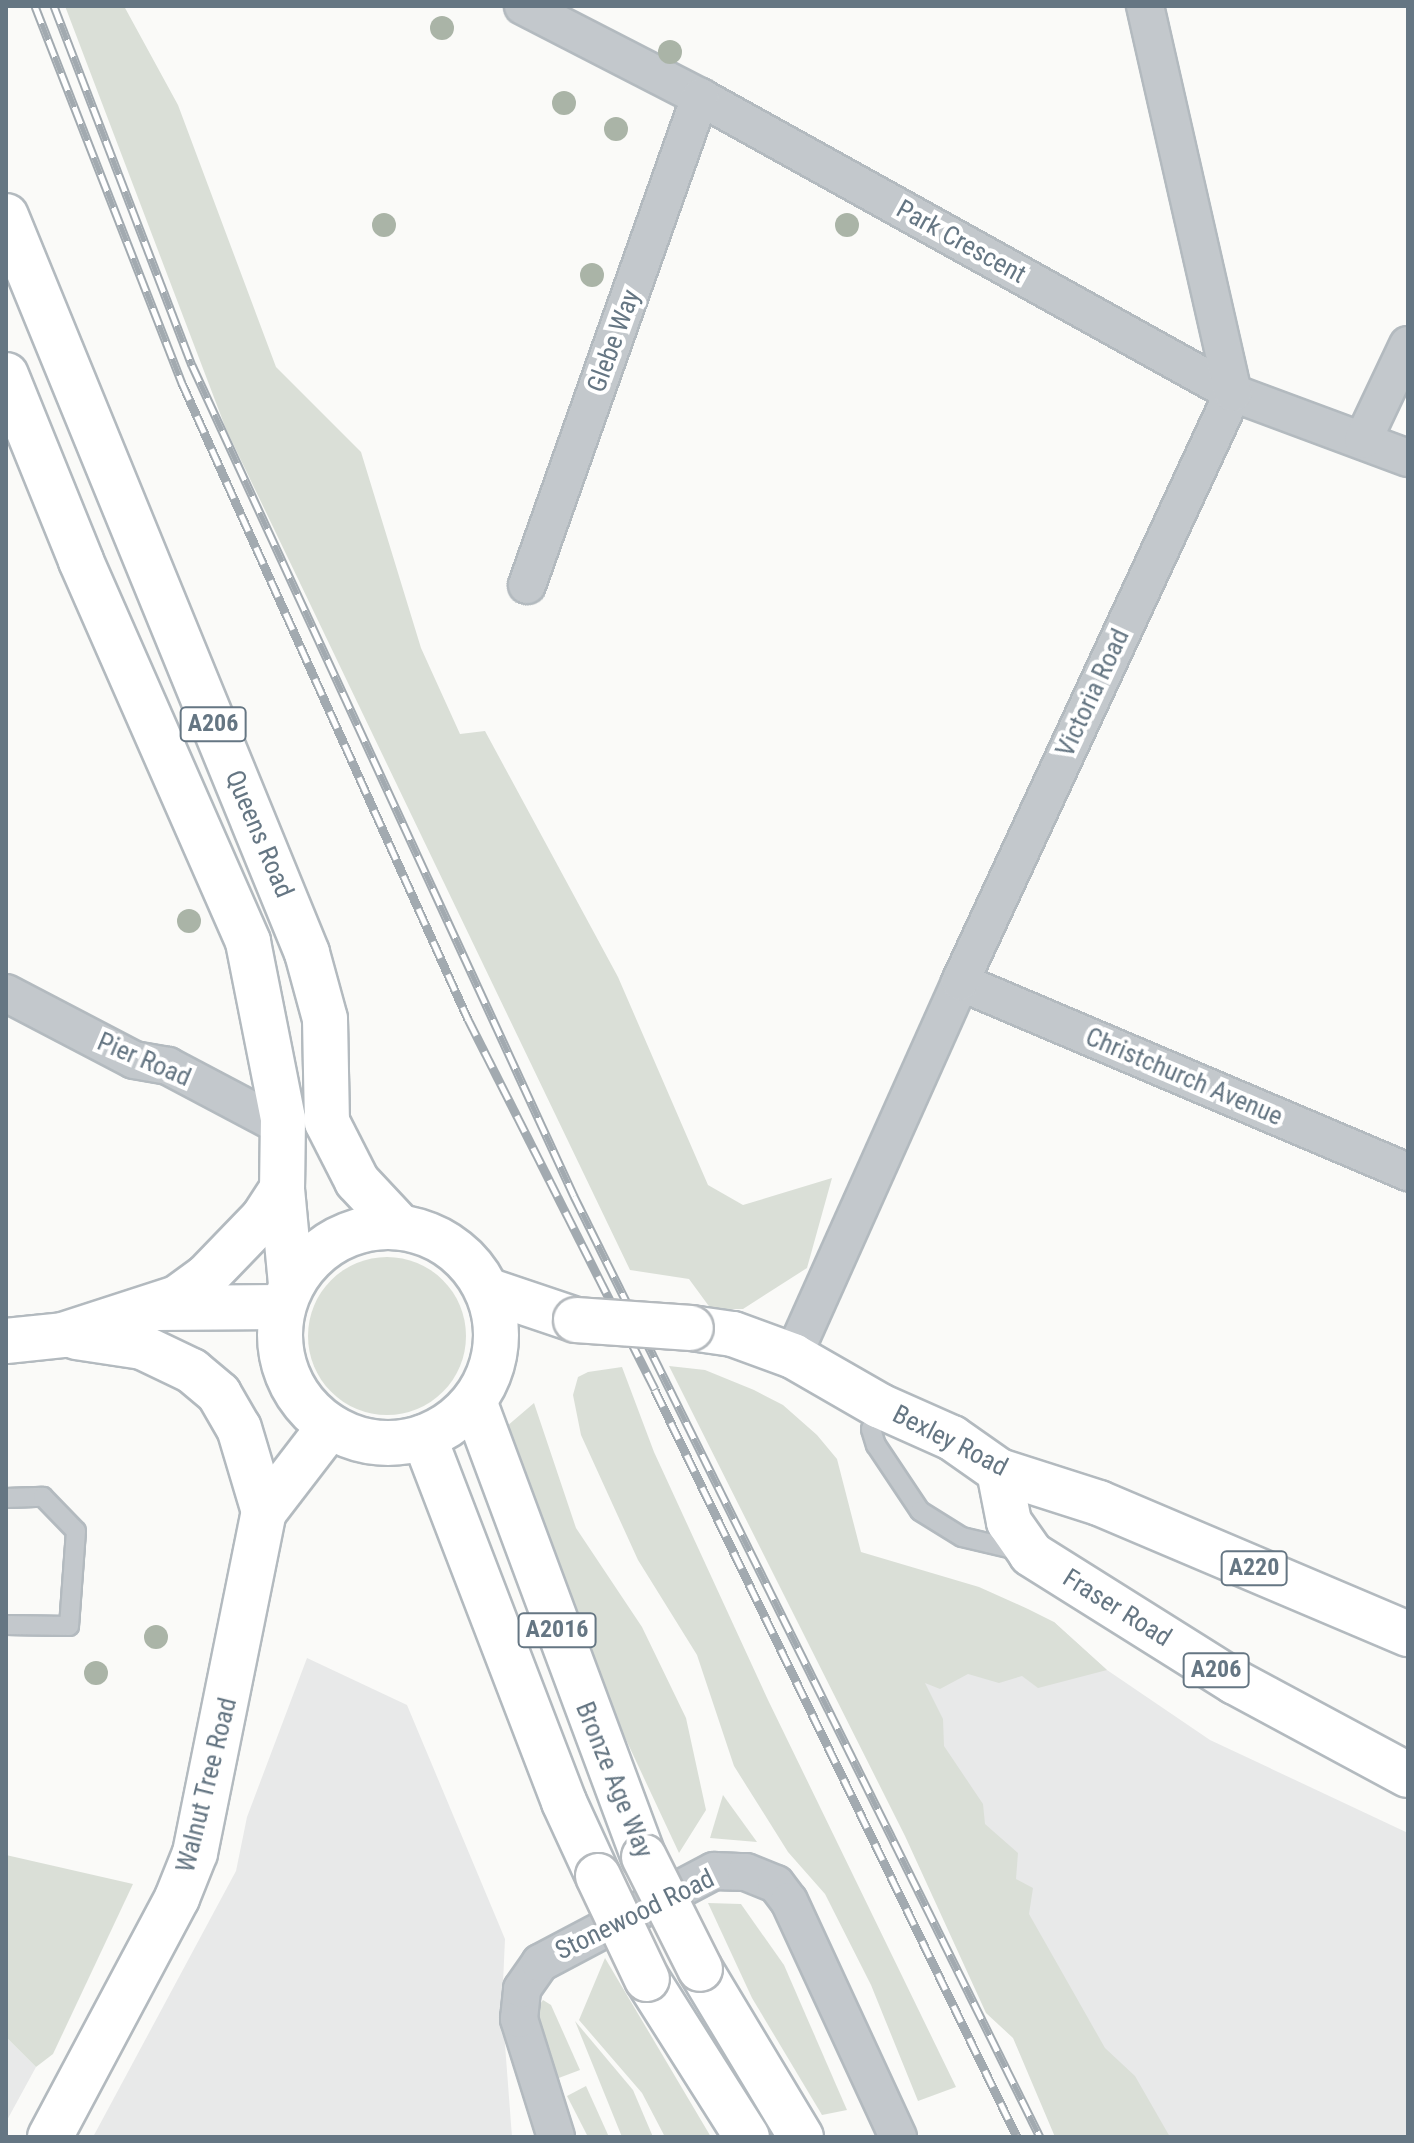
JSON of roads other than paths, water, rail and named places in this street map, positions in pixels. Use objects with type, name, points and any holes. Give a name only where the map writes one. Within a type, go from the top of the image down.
[{"type":"main road","name":"Queens Road","points":[[6,216],[305,945],[325,1019],[327,1122],[357,1181],[400,1227]]},
{"type":"main road","name":"Queens Road","points":[[6,375],[81,561],[248,942],[283,1127],[282,1189],[287,1296]]},
{"type":"main road","points":[[153,1308],[206,1277],[263,1218],[282,1189]]},
{"type":"main road","points":[[400,1227],[436,1238],[466,1260],[487,1290],[496,1324],[494,1360],[474,1401],[452,1422],[424,1437],[392,1443],[360,1440],[330,1426],[297,1395],[280,1353],[287,1296],[326,1246],[361,1229],[400,1227]]},
{"type":"main road","name":"Bexley Road","points":[[487,1290],[576,1320],[733,1334],[793,1356],[880,1406],[952,1438],[999,1471],[1099,1503],[1408,1634]]},
{"type":"main road","points":[[6,1341],[63,1335],[153,1308],[287,1296]]},
{"type":"main road","name":"Bexley Road","points":[[494,1360],[576,1320]]},
{"type":"main road","points":[[63,1335],[142,1347],[192,1371],[219,1394],[239,1428],[264,1512]]},
{"type":"main road","name":"Bronze Age Way","points":[[474,1401],[644,1857],[700,1969],[801,2137]]},
{"type":"main road","name":"Walnut Tree Road","points":[[50,2137],[177,1898],[195,1853],[264,1512],[330,1426]]},
{"type":"main road","name":"Bronze Age Way","points":[[424,1437],[564,1802],[598,1876],[647,1979],[747,2137]]},
{"type":"main road","name":"Fraser Road","points":[[999,1471],[1009,1522],[1031,1554],[1235,1682],[1408,1775]]},
{"type":"street","name":"Park Crescent","points":[[523,6],[700,97],[1233,393],[1408,458]]},
{"type":"street","points":[[1145,6],[1233,393]]},
{"type":"street","name":"Glebe Way","points":[[527,585],[700,97]]},
{"type":"street","points":[[1363,440],[1408,345]]},
{"type":"street","name":"Victoria Road","points":[[793,1356],[960,982],[1233,393]]},
{"type":"street","name":"Christchurch Avenue","points":[[960,982],[1408,1172]]},
{"type":"street","name":"Pier Road","points":[[6,993],[134,1060],[168,1066],[283,1127]]},
{"type":"street","name":"Stonewood Road","points":[[556,2137],[519,2019],[522,1989],[540,1963],[714,1871],[746,1872],[776,1884],[789,1901],[898,2137]]},
{"type":"lane","points":[[880,1406],[871,1429],[876,1445],[920,1511],[962,1537],[1031,1554]]},
{"type":"lane","points":[[6,1498],[43,1497],[76,1531],[69,1626],[6,1625]]},
{"type":"railway","points":[[35,6],[182,383],[468,1019],[655,1390],[1017,2137]]},
{"type":"railway","points":[[54,6],[192,365],[574,1196],[1040,2137]]}]
